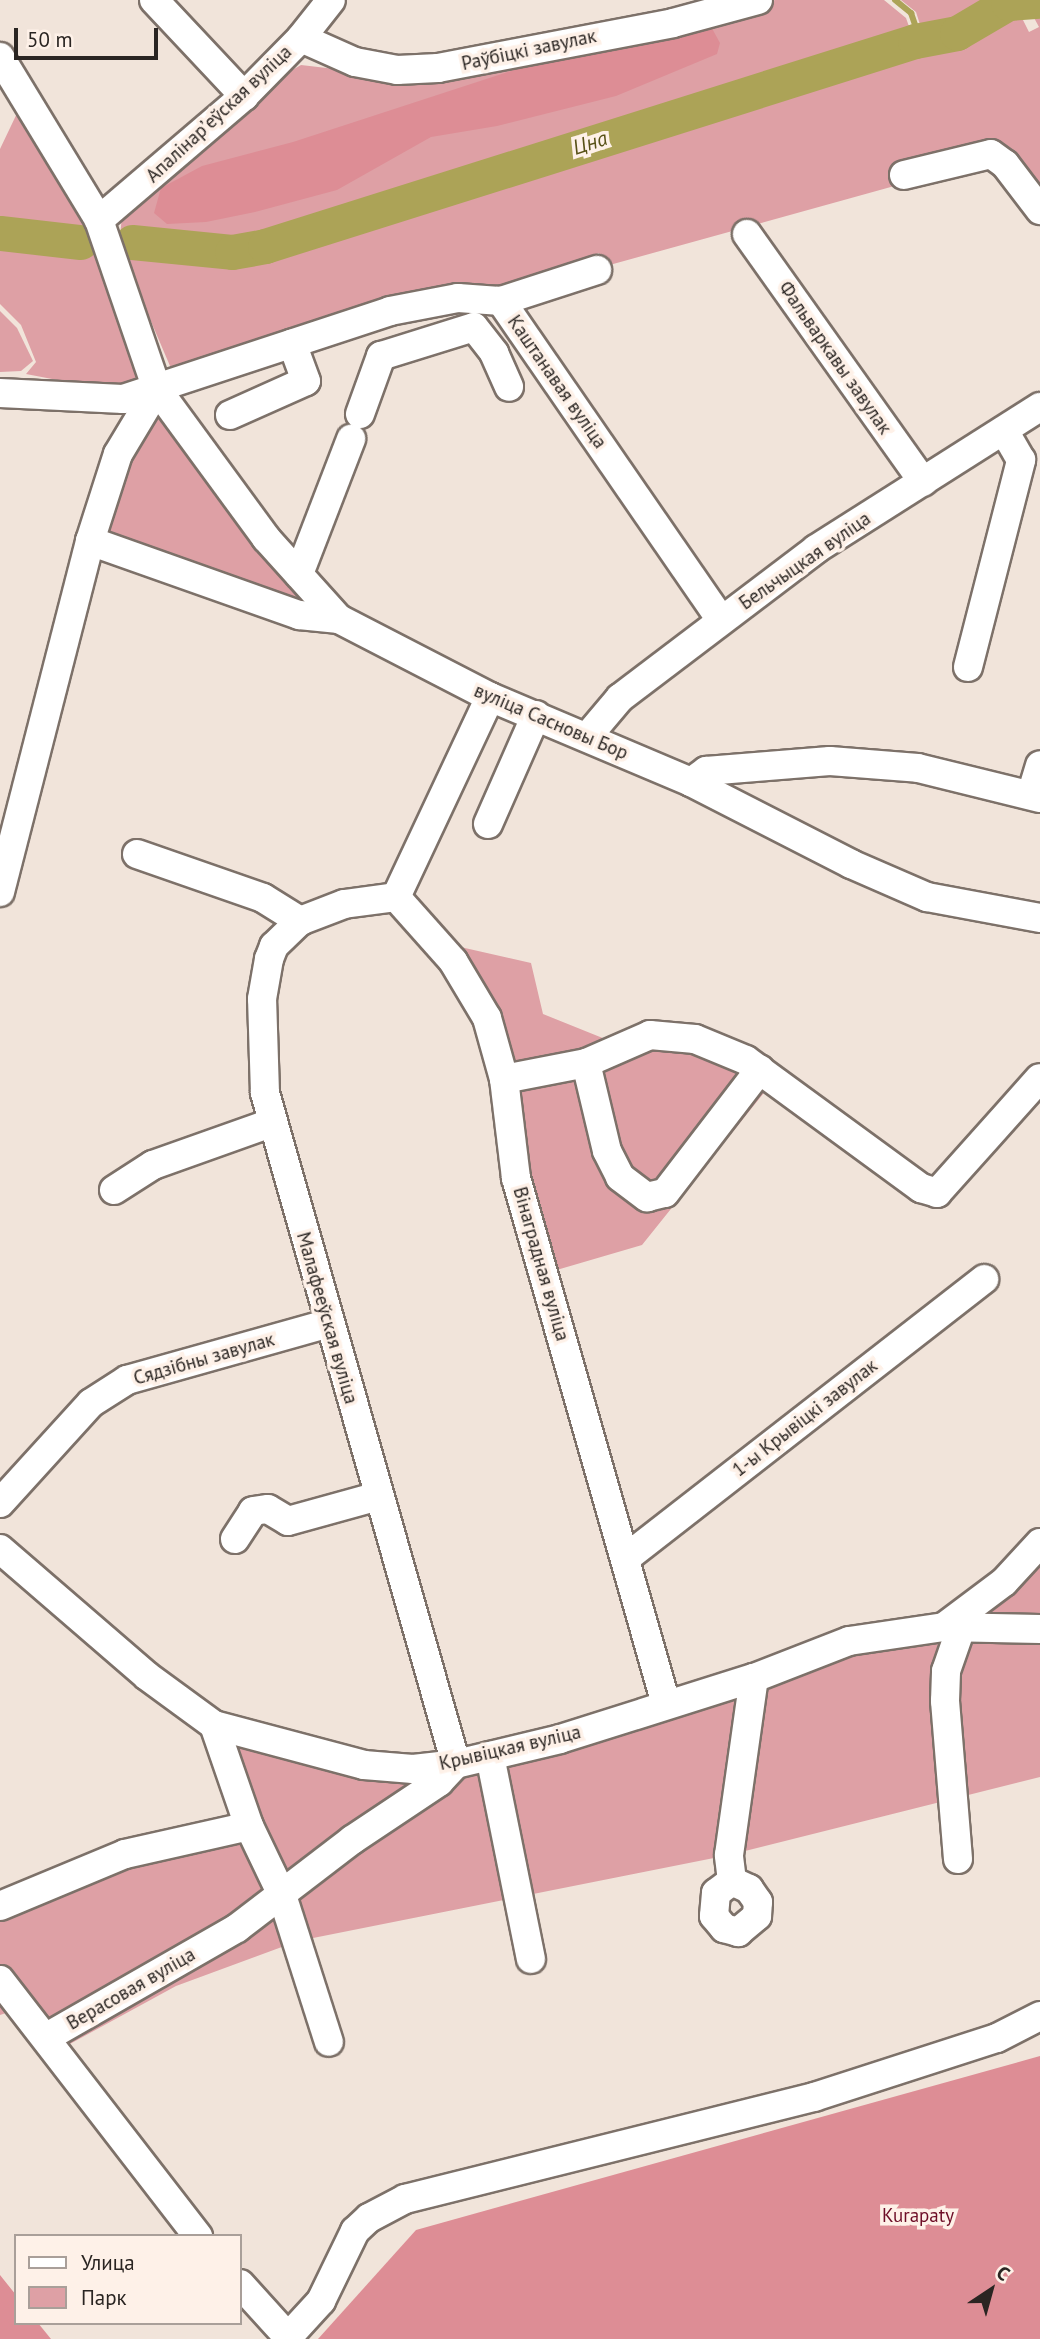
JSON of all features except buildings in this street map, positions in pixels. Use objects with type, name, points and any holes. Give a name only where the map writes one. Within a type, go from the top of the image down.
[{"type":"street","points":[[155,0],[244,96]]},
{"type":"street","name":"Апалінарʼеўская вуліца","points":[[99,220],[244,96],[301,38],[331,0]]},
{"type":"street","name":"Раўбіцкі завулак","points":[[301,38],[355,62],[397,70],[438,68],[673,23],[758,0]]},
{"type":"street","name":"вуліца Сасновы Бор","points":[[0,57],[99,220],[157,389],[234,496],[339,619],[490,697],[691,782],[851,864],[928,897],[1040,918]]},
{"type":"street","points":[[904,175],[991,154],[1005,164],[1040,209]]},
{"type":"street","name":"Фальваркавы завулак","points":[[747,234],[923,482]]},
{"type":"street","points":[[501,301],[597,270]]},
{"type":"street","points":[[467,298],[474,327],[494,353],[509,387]]},
{"type":"street","name":"Каштанавая вуліца","points":[[157,389],[390,311],[467,298],[501,301],[720,619]]},
{"type":"street","points":[[299,575],[381,356],[474,327]]},
{"type":"street","points":[[230,415],[306,381],[292,343]]},
{"type":"street","points":[[0,393],[114,399],[157,389]]},
{"type":"street","points":[[0,892],[10,811],[90,541],[118,454],[157,389]]},
{"type":"street","name":"Бельчыцкая вуліца","points":[[587,737],[620,698],[720,619],[816,550],[1040,407]]},
{"type":"street","points":[[968,667],[1021,460],[1004,430]]},
{"type":"street","points":[[90,541],[299,615],[339,619]]},
{"type":"street","points":[[396,897],[490,697]]},
{"type":"street","points":[[488,824],[536,715]]},
{"type":"street","points":[[691,782],[706,771],[830,761],[918,768],[1036,797],[1040,765]]},
{"type":"street","points":[[137,854],[263,898],[300,921]]},
{"type":"street","name":"Малафееўская вуліца","points":[[396,897],[344,904],[300,921],[274,946],[264,985],[262,1072],[271,1124],[456,1764]]},
{"type":"street","name":"Вінаградная вуліца","points":[[396,897],[476,994],[503,1079],[516,1178],[666,1704]]},
{"type":"street","points":[[503,1079],[586,1063],[634,1038],[671,1034],[721,1048],[760,1069],[921,1188],[937,1193],[1040,1078]]},
{"type":"street","points":[[586,1063],[607,1151],[621,1177],[647,1197],[665,1193],[760,1069]]},
{"type":"street","points":[[114,1190],[153,1165],[271,1124]]},
{"type":"street","name":"1-ы Крывіцкі завулак","points":[[626,1558],[984,1279]]},
{"type":"street","name":"Сядзібны завулак","points":[[0,1503],[91,1403],[127,1380],[330,1323]]},
{"type":"street","points":[[235,1539],[253,1511],[268,1509],[288,1521],[378,1496]]},
{"type":"street","name":"Крывіцкая вуліца","points":[[0,1549],[147,1676],[214,1725],[364,1765],[413,1769],[456,1764],[490,1756],[754,1678],[849,1641],[953,1627],[1004,1582],[1040,1543]]},
{"type":"street","points":[[958,1859],[945,1701],[946,1671],[953,1627],[1040,1629]]},
{"type":"street","points":[[732,1881],[729,1855],[754,1678]]},
{"type":"street","points":[[214,1725],[249,1826],[282,1895],[329,2042]]},
{"type":"street","points":[[490,1756],[531,1959]]},
{"type":"street","name":"Верасовая вуліца","points":[[196,2234],[107,2123],[47,2037],[222,1938],[352,1840],[430,1788],[456,1764]]},
{"type":"street","points":[[0,1906],[125,1854],[249,1826]]},
{"type":"street","points":[[0,1980],[47,2037]]},
{"type":"street","points":[[242,2286],[288,2337],[321,2301],[355,2231],[405,2199],[814,2097],[998,2038],[1040,2015]]},
{"type":"green space","points":[[775,0],[884,0],[906,18],[912,35],[245,246],[120,237],[122,215],[268,84],[301,65],[403,77],[749,10]]},
{"type":"green space","points":[[901,0],[1003,0],[956,29],[923,34],[916,12]]},
{"type":"green space","points":[[1040,11],[1040,198],[1006,155],[606,266],[599,253],[505,289],[411,292],[181,373],[170,366],[124,258],[124,247],[241,260],[958,40],[999,13],[1022,18],[1029,32],[1039,27],[1032,14]]},
{"type":"green space","points":[[708,21],[720,43],[717,54],[616,96],[497,126],[431,137],[337,190],[255,212],[206,222],[167,224],[154,213],[161,188],[202,166],[293,142],[569,52]]},
{"type":"green space","points":[[20,107],[85,218],[138,367],[134,383],[120,392],[26,374],[36,362],[21,325],[0,304],[0,149]]},
{"type":"green space","points":[[0,311],[17,328],[33,361],[21,371],[0,372]]},
{"type":"green space","points":[[156,414],[166,419],[309,604],[106,541],[130,457]]},
{"type":"green space","points":[[434,941],[531,963],[543,1014],[620,1045],[650,1035],[775,1079],[642,1245],[543,1274],[504,1079]]},
{"type":"green space","points":[[1040,1559],[1040,1618],[996,1618],[990,1613],[989,1606]]},
{"type":"green space","points":[[1040,1629],[1040,1777],[729,1855],[298,1941],[176,1986],[57,2051],[24,2007],[0,2015],[0,1906],[249,1826],[214,1725],[413,1769],[849,1641]]},
{"type":"green space","name":"Kurapaty","points":[[1040,2056],[1040,2339],[318,2339],[416,2230]]},
{"type":"green space","points":[[0,2275],[14,2292],[14,2325],[40,2325],[51,2339],[0,2339]]},
{"type":"waterway","points":[[895,0],[911,13],[920,39]]},
{"type":"waterway","name":"Цна","points":[[132,242],[232,252],[265,246],[915,41],[957,33],[1008,3],[1040,1]]},
{"type":"waterway","name":"Цна","points":[[0,233],[80,242]]}]
